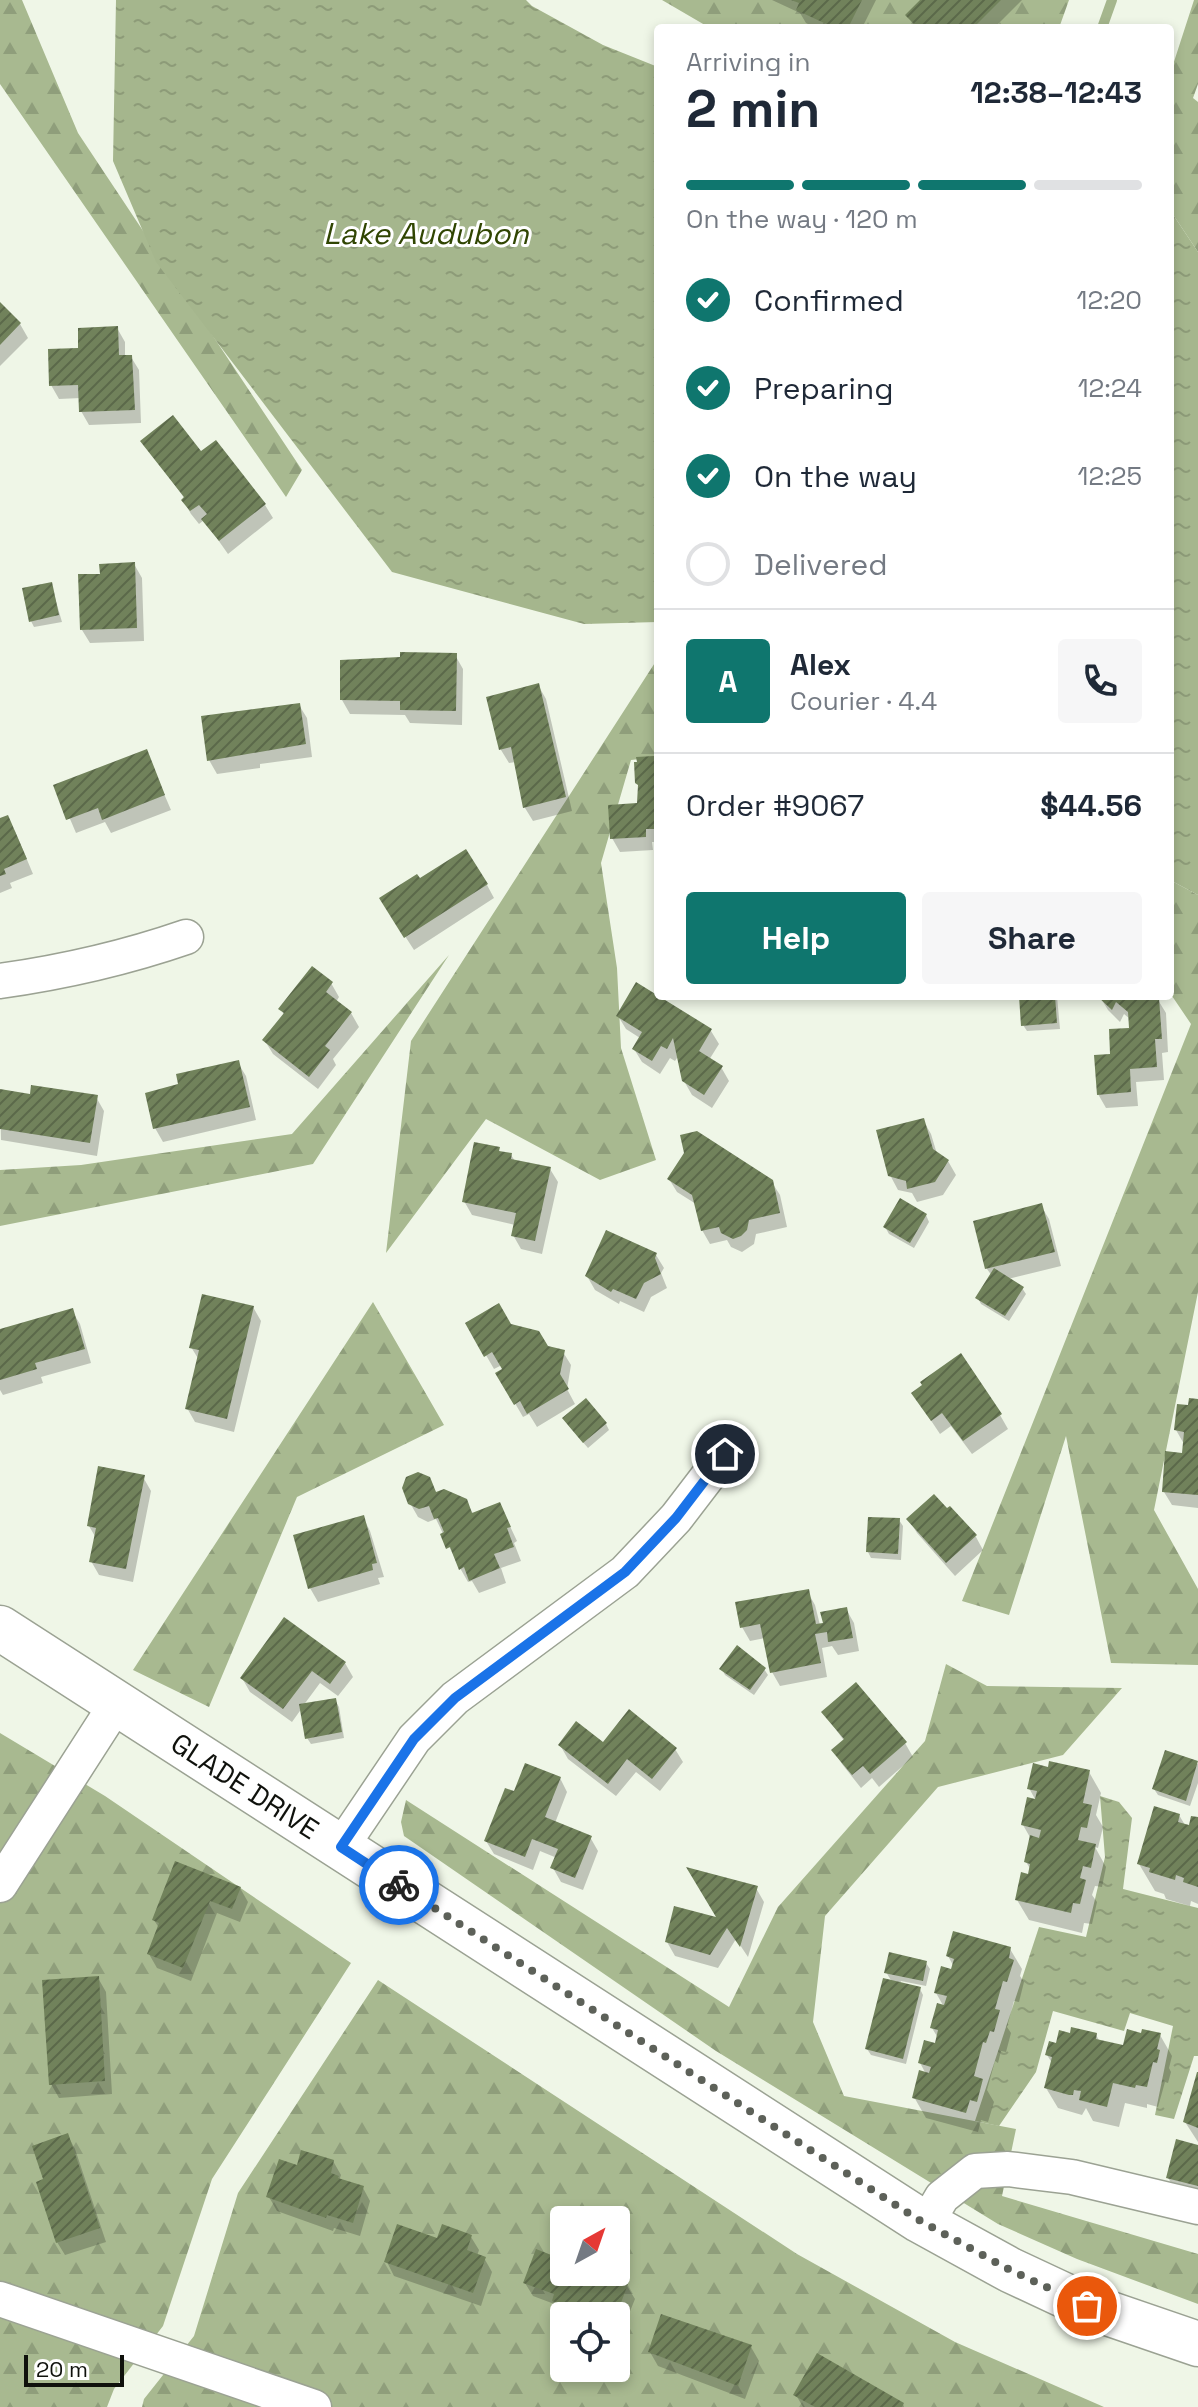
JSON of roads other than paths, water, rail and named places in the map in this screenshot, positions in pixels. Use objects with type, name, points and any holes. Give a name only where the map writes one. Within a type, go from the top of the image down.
[{"type":"street","points":[[0,981],[55,974],[134,955],[186,937]]},
{"type":"street","points":[[341,1847],[414,1739],[455,1698],[625,1572],[676,1518],[725,1454]]},
{"type":"street","name":"GLADE DRIVE","points":[[0,1628],[926,2224],[1010,2270],[1087,2306],[1198,2344]]},
{"type":"street","points":[[0,1885],[117,1703]]},
{"type":"street","points":[[926,2224],[942,2197],[975,2171],[1008,2169],[1072,2177],[1198,2207]]},
{"type":"street","points":[[0,2299],[314,2407]]},
{"type":"water","name":"Lake Audubon","points":[[116,0],[526,0],[603,45],[654,65],[654,622],[584,624],[392,572],[156,262],[113,161]]},
{"type":"water","points":[[1174,216],[1198,252],[1198,895],[1174,882]]},
{"type":"water","points":[[1100,1796],[1119,1802],[1132,1818],[1123,1889],[1198,1908],[1198,2056],[1194,2056],[1174,2119],[1155,2115],[1173,2026],[1130,2013],[1124,2031],[1053,2011],[1036,2072],[999,2126],[975,2121],[1039,1927],[1086,1937],[1105,1857]]},
{"type":"waterway","points":[[1103,24],[1112,0]]}]
